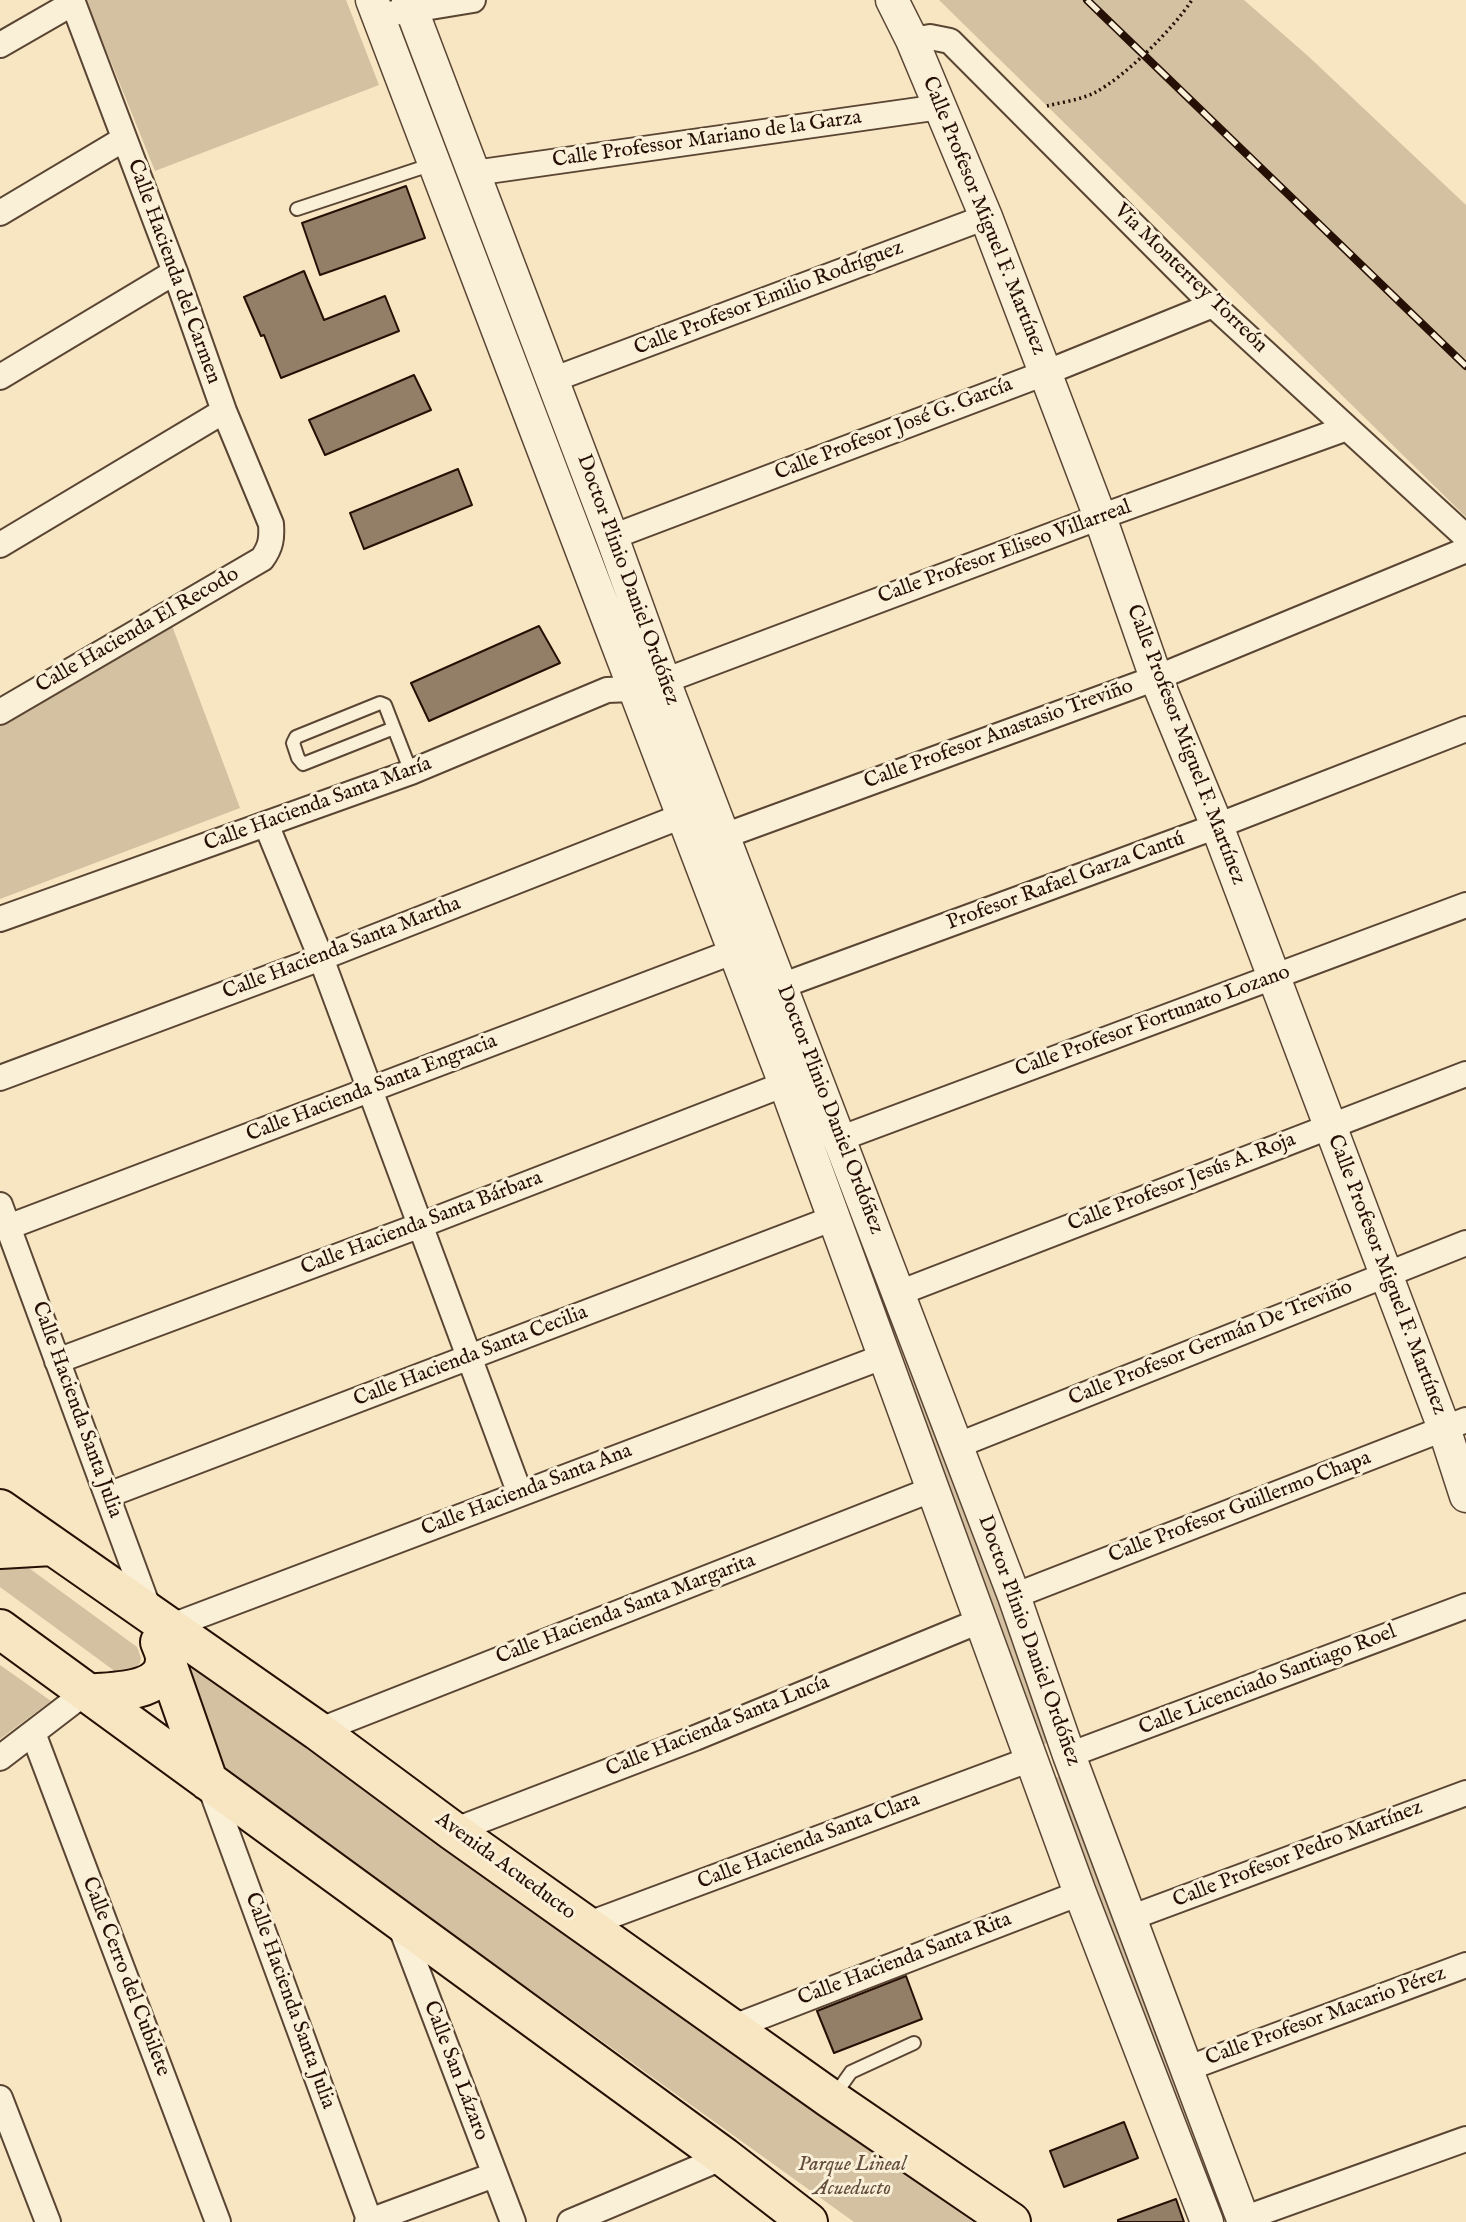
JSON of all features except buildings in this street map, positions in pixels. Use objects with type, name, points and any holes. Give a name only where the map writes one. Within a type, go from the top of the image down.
[{"type":"main road","name":"Avenida Acueducto","points":[[0,1508],[162,1633],[318,1731],[453,1831],[831,2099],[1011,2222]]},
{"type":"main road","points":[[0,1549],[52,1546]]},
{"type":"main road","points":[[0,1629],[724,2157],[808,2222]]},
{"type":"main road","points":[[88,1693],[135,1689],[152,1682],[162,1672],[162,1633]]},
{"type":"main road","points":[[162,1633],[208,1781]]},
{"type":"street","points":[[375,8],[473,0]]},
{"type":"street","name":"Calle Profesor Miguel F. Martínez","points":[[892,0],[912,40],[986,217],[1100,517],[1156,677],[1217,827],[1386,1273],[1455,1424],[1466,1496]]},
{"type":"street","points":[[0,45],[72,1]]},
{"type":"street","name":"Calle Hacienda del Carmen","points":[[72,1],[175,272],[223,411],[271,524],[271,544]]},
{"type":"street","name":"Doctor Plinio Daniel Ordóñez","points":[[410,5],[664,681],[1014,1596],[1069,1755],[1243,2221]]},
{"type":"street","name":"Doctor Plinio Daniel Ordóñez","points":[[375,8],[785,1084],[1080,1893],[1207,2222]]},
{"type":"street","name":"Via Monterrey Torreón","points":[[912,40],[930,37],[950,41],[1213,305],[1466,537]]},
{"type":"street","name":"Calle Professor Mariano de la Garza","points":[[474,173],[940,107]]},
{"type":"street","points":[[0,213],[124,139]]},
{"type":"street","name":"Calle Profesor Emilio Rodríguez","points":[[552,380],[986,217]]},
{"type":"street","points":[[0,377],[175,272]]},
{"type":"street","name":"Calle Profesor José G. García","points":[[612,537],[1045,373],[1213,305]]},
{"type":"street","points":[[0,545],[223,411]]},
{"type":"street","name":"Calle Profesor Eliseo Villarreal","points":[[664,681],[1100,517],[1348,428]]},
{"type":"street","name":"Calle Hacienda El Recodo","points":[[0,712],[262,559],[271,544]]},
{"type":"street","name":"Calle Profesor Anastasio Treviño","points":[[724,836],[1156,677],[1466,550]]},
{"type":"street","points":[[633,690],[664,681]]},
{"type":"street","name":"Calle Hacienda Santa María","points":[[0,919],[411,772],[607,690],[633,690]]},
{"type":"street","name":"Profesor Rafael Garza Cantú","points":[[781,986],[1217,827],[1466,729]]},
{"type":"street","name":"Calle Hacienda Santa Martha","points":[[0,1078],[321,958],[682,816]]},
{"type":"street","points":[[266,824],[321,958],[520,1494]]},
{"type":"street","name":"Calle Profesor Fortunato Lozano","points":[[839,1139],[1466,905]]},
{"type":"street","name":"Calle Hacienda Santa Engracia","points":[[4,1216],[370,1090],[735,951]]},
{"type":"street","name":"Calle Profesor Jesús A. Roja","points":[[899,1293],[1466,1074]]},
{"type":"street","name":"Calle Hacienda Santa Bárbara","points":[[57,1360],[421,1225],[785,1084]]},
{"type":"street","name":"Calle Hacienda Santa Julia","points":[[4,1216],[162,1633]]},
{"type":"street","name":"Calle Hacienda Santa Cecilia","points":[[108,1495],[834,1218]]},
{"type":"street","name":"Calle Profesor Germán De Treviño","points":[[956,1446],[1466,1242]]},
{"type":"street","name":"Calle Hacienda Santa Ana","points":[[162,1633],[885,1356]]},
{"type":"street","name":"Calle Profesor Guillermo Chapa","points":[[1014,1596],[1455,1424]]},
{"type":"street","name":"Calle Hacienda Santa Margarita","points":[[318,1731],[933,1489]]},
{"type":"street","name":"Calle Licenciado Santiago Roel","points":[[1069,1755],[1466,1606]]},
{"type":"street","name":"Calle Hacienda Santa Lucía","points":[[453,1831],[695,1738],[982,1620]]},
{"type":"street","points":[[0,1758],[88,1693]]},
{"type":"street","name":"Calle Cerro del Cubilete","points":[[33,1733],[218,2222]]},
{"type":"street","points":[[1031,1759],[1069,1755]]},
{"type":"street","name":"Calle Hacienda Santa Clara","points":[[586,1925],[1031,1759]]},
{"type":"street","name":"Calle Hacienda Santa Julia","points":[[208,1781],[369,2222]]},
{"type":"street","name":"Calle Profesor Pedro Martínez","points":[[1130,1918],[1466,1793]]},
{"type":"street","name":"Calle Hacienda Santa Rita","points":[[731,2028],[1080,1893]]},
{"type":"street","name":"Calle San Lázaro","points":[[398,1920],[513,2222]]},
{"type":"street","name":"Calle Profesor Macario Pérez","points":[[1186,2069],[1466,1965]]},
{"type":"street","points":[[0,2098],[48,2222]]},
{"type":"street","points":[[1243,2221],[1466,2139]]},
{"type":"street","points":[[570,2222],[724,2157]]},
{"type":"street","points":[[369,2222],[494,2175]]},
{"type":"lane","points":[[297,209],[433,164]]},
{"type":"lane","points":[[394,728],[303,764],[293,743],[296,737],[380,703],[385,705],[394,728],[411,772]]},
{"type":"lane","points":[[831,2099],[851,2072],[914,2043]]},
{"type":"path","points":[[1021,112],[1091,95],[1108,85],[1171,27],[1192,0]]},
{"type":"green space","points":[[86,0],[346,0],[379,85],[155,171]]},
{"type":"green space","points":[[939,0],[1244,0],[1308,56],[1466,205],[1466,517]]},
{"type":"green space","points":[[171,623],[240,808],[0,899],[0,723]]},
{"type":"green space","points":[[657,694],[1050,1736],[1045,1744],[1040,1743]]},
{"type":"green space","points":[[22,1563],[137,1647],[141,1658],[133,1671],[116,1672],[0,1587],[0,1566]]},
{"type":"green space","points":[[0,1665],[51,1701],[0,1739]]},
{"type":"green space","name":"Parque Lineal Acueducto","points":[[193,1668],[973,2222],[854,2222],[212,1761],[189,1669]]},
{"type":"green space","points":[[1061,1777],[1230,2222],[1217,2222],[1053,1779]]},
{"type":"railway","points":[[1087,0],[1466,366]]}]
